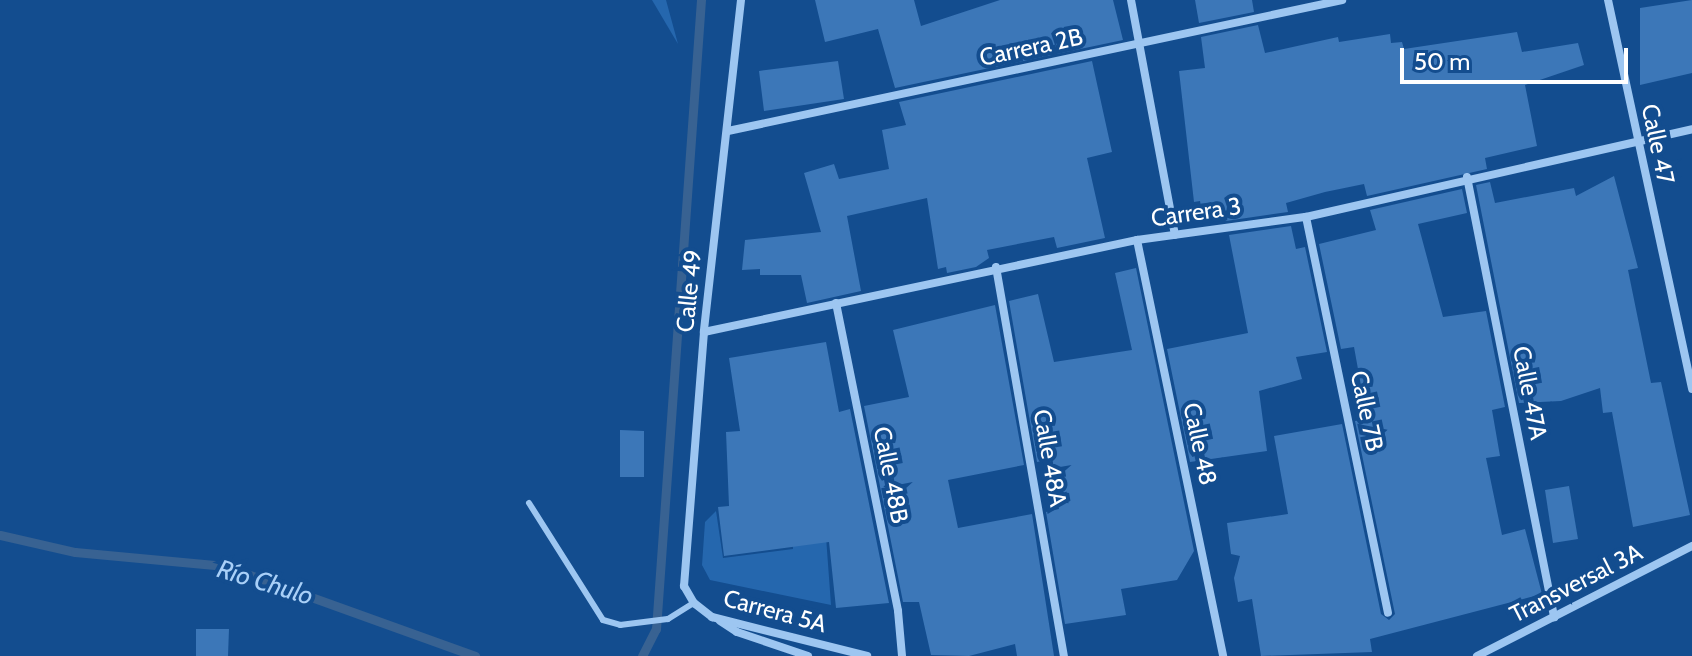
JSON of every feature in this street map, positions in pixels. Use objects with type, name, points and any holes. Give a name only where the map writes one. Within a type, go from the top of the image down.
[{"type":"street","name":"Calle 49","points":[[684,586],[704,332],[741,0]]},
{"type":"street","points":[[1131,0],[1175,235]]},
{"type":"street","name":"Carrera 2B","points":[[728,131],[1342,0]]},
{"type":"street","name":"Calle 47","points":[[1608,0],[1692,389]]},
{"type":"street","name":"Carrera 3","points":[[704,332],[996,267],[1137,240],[1306,217],[1467,177],[1692,129]]},
{"type":"street","name":"Calle 47A","points":[[1467,177],[1554,617]]},
{"type":"street","name":"Calle 7B","points":[[1306,217],[1388,613]]},
{"type":"street","name":"Calle 48","points":[[1137,240],[1223,656]]},
{"type":"street","name":"Calle 48A","points":[[996,267],[1064,656]]},
{"type":"street","name":"Calle 48B","points":[[836,303],[898,611],[902,656]]},
{"type":"street","name":"Transversal 3A","points":[[1477,656],[1692,546]]},
{"type":"street","name":"Carrera 5A","points":[[684,586],[694,603],[716,618],[867,656]]},
{"type":"street","points":[[716,618],[737,632],[808,656]]},
{"type":"lane","points":[[529,503],[593,609],[603,620],[620,625],[668,619],[694,603]]},
{"type":"shaded area","points":[[652,0],[666,0],[678,44]]},
{"type":"shaded area","points":[[716,511],[723,558],[793,549],[792,526],[825,523],[831,605],[710,580],[702,565],[705,522]]},
{"type":"building","points":[[815,0],[914,0],[921,26],[1000,0],[1113,0],[1123,40],[895,88],[878,29],[825,42]]},
{"type":"building","points":[[1195,0],[1252,0],[1254,12],[1199,23]]},
{"type":"building","points":[[1692,0],[1692,73],[1640,85],[1640,8]]},
{"type":"building","points":[[1258,25],[1265,53],[1338,37],[1339,42],[1390,34],[1391,43],[1402,42],[1404,49],[1517,32],[1522,52],[1578,43],[1584,65],[1525,85],[1537,146],[1485,158],[1487,169],[1367,196],[1364,184],[1286,203],[1288,212],[1226,221],[1219,208],[1202,212],[1200,201],[1194,202],[1179,71],[1205,68],[1201,37]]},
{"type":"building","points":[[838,61],[844,99],[764,111],[759,71]]},
{"type":"building","points":[[1092,61],[1112,152],[1087,158],[1105,238],[1057,248],[1054,237],[987,250],[989,258],[976,267],[947,273],[946,267],[938,269],[927,198],[847,216],[861,291],[807,303],[801,275],[760,275],[760,269],[742,270],[745,240],[821,232],[804,173],[834,164],[839,179],[889,169],[882,130],[906,125],[899,102]]},
{"type":"building","points":[[1614,176],[1638,268],[1628,270],[1651,383],[1661,382],[1690,515],[1633,527],[1612,412],[1603,413],[1600,388],[1561,401],[1519,403],[1476,185],[1490,182],[1495,203],[1574,188],[1576,196]]},
{"type":"building","points":[[1462,189],[1467,213],[1418,224],[1443,317],[1486,311],[1505,407],[1492,410],[1500,456],[1486,458],[1502,535],[1525,529],[1542,594],[1370,639],[1372,652],[1261,656],[1252,599],[1238,602],[1234,578],[1240,556],[1231,554],[1227,523],[1288,514],[1274,436],[1342,424],[1381,614],[1389,620],[1395,614],[1355,421],[1367,419],[1354,347],[1341,349],[1319,244],[1376,230],[1370,210]]},
{"type":"building","points":[[1291,226],[1296,249],[1305,247],[1327,352],[1296,357],[1302,379],[1259,391],[1267,451],[1190,462],[1167,349],[1248,333],[1229,235]]},
{"type":"building","points":[[1136,268],[1194,551],[1177,580],[1121,589],[1126,615],[1065,624],[1046,512],[1059,509],[1048,460],[1037,462],[1009,301],[1038,294],[1054,362],[1132,350],[1115,273]]},
{"type":"building","points":[[995,305],[1024,465],[948,480],[958,528],[1032,514],[1054,656],[1017,656],[1015,644],[969,656],[931,655],[919,602],[903,602],[864,406],[909,397],[893,330]]},
{"type":"building","points":[[826,342],[839,412],[850,409],[889,603],[836,608],[829,542],[724,556],[718,507],[729,506],[726,432],[740,431],[729,358]]},
{"type":"building","points":[[620,430],[644,431],[644,477],[620,477]]},
{"type":"building","points":[[1569,486],[1578,539],[1553,543],[1545,490]]},
{"type":"building","points":[[196,629],[229,629],[228,656],[196,656]]},
{"type":"waterway","points":[[642,656],[656,629],[701,0]]},
{"type":"waterway","name":"Río Chulo","points":[[0,535],[75,552],[225,566],[475,656]]}]
